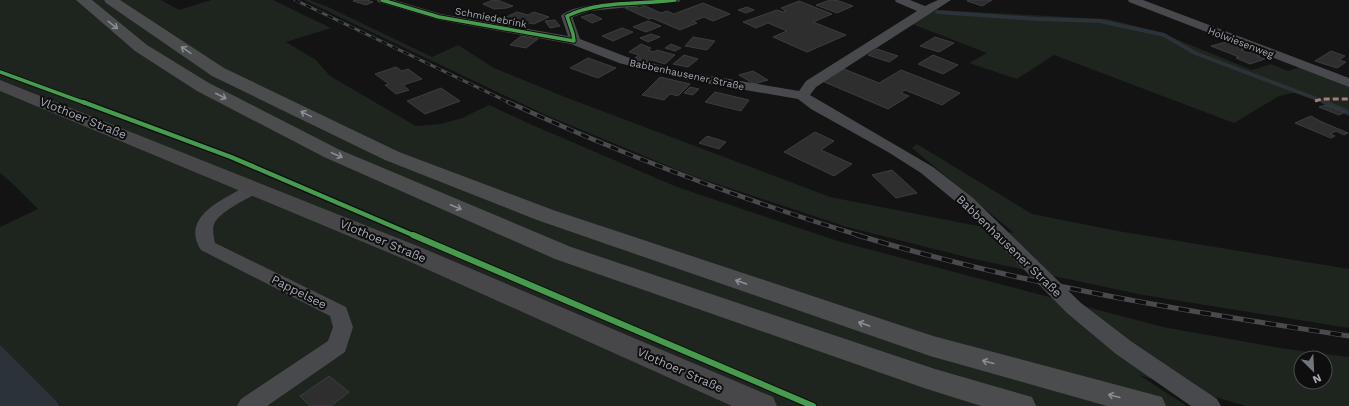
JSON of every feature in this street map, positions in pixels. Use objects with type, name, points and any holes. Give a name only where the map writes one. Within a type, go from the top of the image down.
[{"type":"highway","points":[[83,0],[141,48],[203,87],[331,153],[563,253],[934,380],[1021,406]]},
{"type":"highway","points":[[111,0],[218,72],[392,156],[545,215],[930,346],[1151,406]]},
{"type":"main road","name":"Vlothoer Straße","points":[[0,85],[419,256],[762,406]]},
{"type":"street","name":"Schmiedebrink","points":[[382,0],[439,17],[574,41]]},
{"type":"street","points":[[574,41],[575,33],[567,21],[567,16],[572,12],[602,4],[639,4],[675,0]]},
{"type":"street","points":[[900,0],[926,10]]},
{"type":"street","points":[[802,96],[811,84],[926,10],[946,0]]},
{"type":"street","name":"Holwiesenweg","points":[[1133,0],[1349,83]]},
{"type":"street","name":"Babbenhausener Straße","points":[[574,41],[623,60],[687,76],[802,96],[816,106],[893,149],[927,170],[967,202],[1074,308],[1124,348],[1209,406]]},
{"type":"street","name":"Pappelsee","points":[[249,406],[337,346],[343,327],[339,312],[207,246],[204,235],[206,222],[217,211],[254,188]]},
{"type":"shaded area","points":[[0,0],[161,0],[179,10],[211,0],[273,0],[331,28],[286,42],[316,60],[330,76],[416,126],[441,124],[462,118],[489,105],[677,187],[841,242],[1163,327],[1295,350],[1293,350],[1293,390],[1333,390],[1333,355],[1349,357],[1349,406],[1246,406],[1139,375],[1187,406],[0,406],[0,227],[38,209],[0,173]]},
{"type":"shaded area","points":[[304,0],[309,0],[326,6],[432,57],[458,45],[494,68],[565,97],[830,197],[1014,233],[912,148],[917,144],[1032,214],[1118,231],[1349,269],[1349,328],[1143,295],[974,259],[847,227],[690,175],[546,115]]},
{"type":"shaded area","points":[[936,10],[1107,19],[1156,31],[1252,70],[1271,64],[1288,71],[1306,65],[1349,81],[1349,114],[1297,92],[1279,96],[1234,123],[1054,55],[1017,79],[969,63],[987,53],[912,24]]},
{"type":"shaded area","points":[[0,345],[57,402],[59,406],[0,406]]},
{"type":"building","points":[[367,0],[373,2],[366,5],[353,1]]},
{"type":"building","points":[[493,0],[513,6],[494,9],[483,4]]},
{"type":"building","points":[[830,0],[836,0],[853,6],[837,13],[816,5]]},
{"type":"building","points":[[992,0],[982,6],[967,1]]},
{"type":"building","points":[[799,1],[832,14],[813,22],[846,35],[807,52],[773,37],[787,31],[768,23],[756,28],[743,22],[777,10],[783,12],[786,11],[781,8]]},
{"type":"building","points":[[703,3],[730,14],[713,21],[704,17],[693,21],[697,23],[680,30],[652,18],[649,19],[625,8],[634,5],[639,8],[645,6],[661,13],[667,11],[674,14]]},
{"type":"building","points":[[747,7],[754,10],[746,13],[738,10]]},
{"type":"building","points":[[517,12],[528,15],[534,12],[549,17],[534,24],[530,23],[523,26],[502,19]]},
{"type":"building","points":[[592,14],[602,19],[592,23],[581,17]]},
{"type":"building","points":[[555,20],[560,26],[550,28],[545,21]]},
{"type":"building","points":[[648,21],[661,26],[646,32],[633,27]]},
{"type":"building","points":[[622,28],[633,32],[613,41],[602,36]]},
{"type":"building","points":[[651,34],[660,37],[648,42],[640,38]]},
{"type":"building","points":[[521,36],[538,39],[526,48],[510,45]]},
{"type":"building","points":[[693,37],[715,41],[707,50],[685,46]]},
{"type":"building","points":[[935,37],[954,43],[939,52],[920,46]]},
{"type":"building","points":[[1226,42],[1244,49],[1241,50],[1248,53],[1251,52],[1265,59],[1250,64],[1236,58],[1239,57],[1211,46]]},
{"type":"building","points":[[641,44],[651,48],[648,50],[654,52],[657,50],[675,55],[665,64],[652,60],[649,62],[635,58],[639,55],[629,52]]},
{"type":"building","points":[[671,44],[681,48],[675,51],[665,48]]},
{"type":"building","points":[[877,49],[898,56],[889,62],[868,55]]},
{"type":"building","points":[[1331,51],[1345,56],[1339,60],[1346,62],[1337,68],[1315,61]]},
{"type":"building","points":[[684,55],[698,59],[688,67],[673,64]]},
{"type":"building","points":[[933,55],[958,65],[943,74],[918,64]]},
{"type":"building","points":[[588,58],[616,68],[598,78],[570,68]]},
{"type":"building","points":[[396,67],[402,71],[408,69],[422,79],[403,85],[409,90],[396,94],[385,85],[389,84],[375,74]]},
{"type":"building","points":[[844,69],[879,83],[901,70],[960,93],[942,105],[905,90],[901,93],[909,96],[888,109],[822,81]]},
{"type":"building","points":[[753,71],[768,80],[754,84],[739,75]]},
{"type":"building","points":[[660,77],[690,84],[678,96],[670,94],[664,100],[642,95]]},
{"type":"building","points":[[690,87],[699,89],[693,95],[684,93]]},
{"type":"building","points":[[441,88],[460,101],[425,114],[407,101]]},
{"type":"building","points":[[715,92],[749,100],[741,111],[705,102]]},
{"type":"building","points":[[1326,105],[1345,112],[1339,115],[1319,107]]},
{"type":"building","points":[[1311,116],[1348,133],[1344,135],[1336,131],[1330,134],[1335,136],[1331,138],[1295,123]]},
{"type":"building","points":[[815,132],[834,141],[821,150],[852,164],[834,176],[784,152]]},
{"type":"building","points":[[707,136],[726,142],[719,149],[699,143]]},
{"type":"building","points":[[892,170],[917,193],[896,198],[872,175]]},
{"type":"building","points":[[329,376],[349,392],[331,406],[310,406],[300,396]]},
{"type":"waterway","points":[[937,12],[1037,19],[1100,21],[1164,35],[1195,53],[1317,99]]},
{"type":"waterway","points":[[1322,101],[1327,103]]},
{"type":"waterway","points":[[1325,102],[1349,113]]},
{"type":"railway","points":[[295,0],[510,103]]},
{"type":"railway","points":[[508,102],[595,140],[682,175],[771,207],[861,236]]},
{"type":"railway","points":[[857,235],[978,268],[1040,282],[1225,317],[1349,336]]},
{"type":"marked path","points":[[1315,101],[1322,99],[1349,99]]},
{"type":"cycle path","points":[[382,0],[439,17],[574,41],[567,16],[577,11],[603,5],[675,0]]},
{"type":"cycle path","points":[[0,72],[231,157],[813,406]]}]
